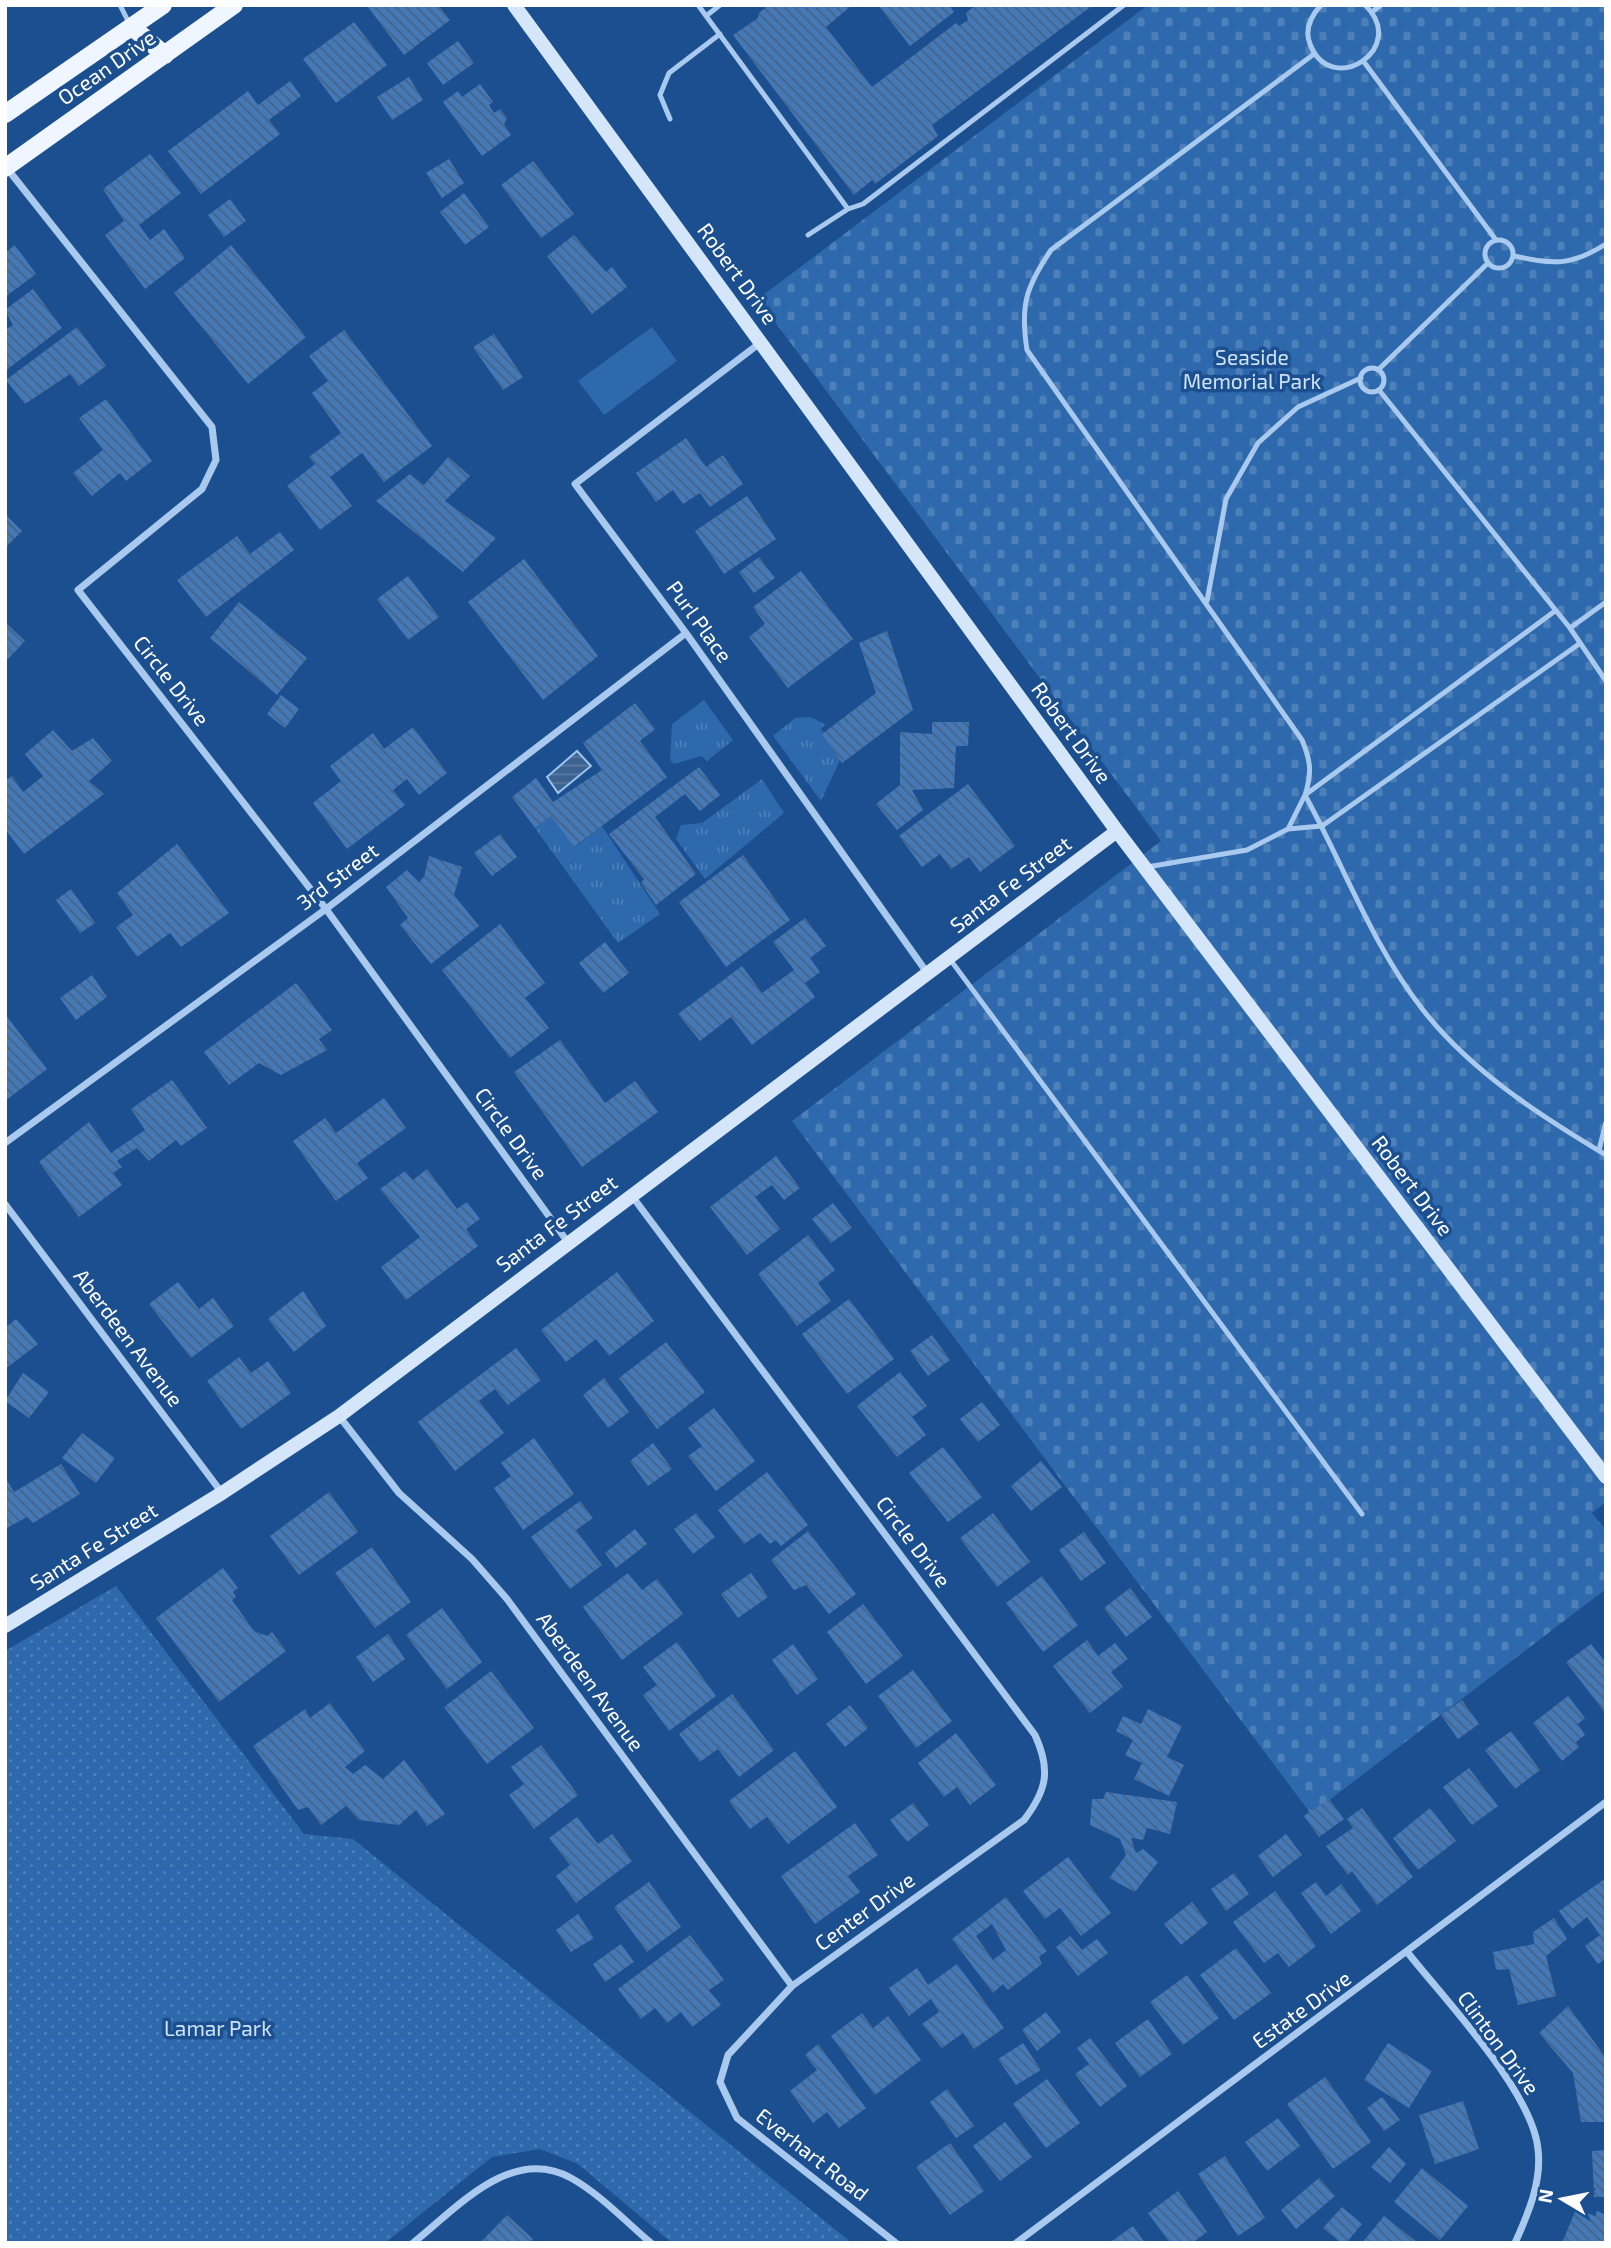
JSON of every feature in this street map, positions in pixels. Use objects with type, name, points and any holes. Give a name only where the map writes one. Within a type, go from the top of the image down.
[{"type":"main road","name":"Ocean Drive","points":[[5,114],[163,5]]},
{"type":"main road","name":"Ocean Drive","points":[[6,167],[234,5]]},
{"type":"main road","points":[[132,27],[165,55]]},
{"type":"street","name":"Robert Drive","points":[[514,5],[1117,831],[1606,1477]]},
{"type":"street","name":"Circle Drive","points":[[6,167],[212,427],[216,460],[202,489],[78,590],[326,909],[567,1241]]},
{"type":"street","name":"Purl Place","points":[[761,342],[575,484],[686,633],[928,974]]},
{"type":"street","name":"3rd Street","points":[[5,1143],[326,909],[686,633]]},
{"type":"street","name":"Santa Fe Street","points":[[5,1626],[222,1493],[339,1416],[567,1241],[1117,831]]},
{"type":"street","name":"Circle Drive","points":[[631,1195],[1035,1735],[1045,1756],[1045,1783]]},
{"type":"street","name":"Aberdeen Avenue","points":[[5,1204],[222,1493]]},
{"type":"street","name":"Aberdeen Avenue","points":[[339,1416],[399,1493],[472,1559],[507,1599],[792,1986]]},
{"type":"street","name":"Center Drive","points":[[720,2082],[727,2055],[792,1986],[1024,1819],[1038,1802],[1045,1783]]},
{"type":"street","name":"Estate Drive","points":[[1016,2243],[1408,1953],[1606,1802]]},
{"type":"street","name":"Clinton Drive","points":[[1408,1953],[1517,2092],[1531,2119],[1538,2150],[1537,2179],[1528,2214],[1515,2243]]},
{"type":"street","name":"Everhart Road","points":[[720,2082],[737,2118],[896,2243]]},
{"type":"street","points":[[413,2243],[499,2176],[519,2168],[549,2169],[572,2178],[651,2243]]},
{"type":"lane","points":[[120,5],[132,27]]},
{"type":"lane","points":[[698,5],[848,209]]},
{"type":"lane","points":[[706,16],[720,5]]},
{"type":"lane","points":[[808,235],[848,209],[863,204],[1124,5]]},
{"type":"lane","points":[[1321,5],[1313,14],[1308,27],[1308,41],[1314,54],[1324,63],[1337,68],[1351,68],[1364,62],[1373,52],[1378,39],[1377,25],[1372,12],[1365,5]]},
{"type":"lane","points":[[1372,12],[1381,5]]},
{"type":"lane","points":[[670,119],[660,95],[668,74],[720,34]]},
{"type":"lane","points":[[1288,829],[1311,776],[1310,759],[1302,740],[1207,601],[1027,349],[1023,323],[1030,281],[1051,250],[1314,54]]},
{"type":"lane","points":[[1364,62],[1496,240],[1507,242],[1514,256]]},
{"type":"lane","points":[[1488,262],[1485,252],[1496,240]]},
{"type":"lane","points":[[1514,256],[1556,265],[1583,258],[1606,244]]},
{"type":"lane","points":[[1488,262],[1503,268],[1514,256]]},
{"type":"lane","points":[[1207,601],[1226,499],[1258,443],[1298,407],[1361,378],[1366,370],[1379,369],[1488,262]]},
{"type":"lane","points":[[1379,369],[1385,382],[1379,390]]},
{"type":"lane","points":[[1361,378],[1366,390],[1379,390]]},
{"type":"lane","points":[[1379,390],[1570,628],[1606,681]]},
{"type":"lane","points":[[1570,628],[1606,602]]},
{"type":"lane","points":[[1305,795],[1555,611]]},
{"type":"lane","points":[[1144,867],[1247,850],[1288,829],[1322,827],[1579,644]]},
{"type":"lane","points":[[1305,795],[1339,867],[1390,960],[1423,1010],[1484,1073],[1606,1155]]},
{"type":"lane","points":[[949,958],[1362,1514]]},
{"type":"lane","points":[[1599,1150],[1606,1122]]},
{"type":"green space","name":"Seaside Memorial Park","points":[[1148,5],[1606,5],[1606,1502],[1592,1513],[1606,1530],[1606,1589],[1311,1814],[792,1121],[1161,841],[758,299]]},
{"type":"green space","points":[[652,327],[677,361],[604,415],[578,381]]},
{"type":"green space","points":[[704,700],[733,740],[707,761],[701,756],[674,764],[670,760],[672,724]]},
{"type":"green space","points":[[810,717],[825,724],[821,729],[840,760],[821,801],[773,736],[795,718]]},
{"type":"green space","points":[[762,779],[784,813],[705,879],[676,839],[681,825],[702,823]]},
{"type":"green space","points":[[551,816],[575,847],[602,826],[660,914],[618,943],[535,828]]},
{"type":"green space","name":"Lamar Park","points":[[116,1586],[304,1834],[353,1839],[852,2243],[672,2243],[578,2164],[540,2149],[492,2157],[385,2243],[5,2243],[5,1651]]},
{"type":"shaded area","points":[[577,751],[591,766],[558,793],[547,777]]},
{"type":"building","points":[[438,5],[450,20],[404,55],[368,7]]},
{"type":"building","points":[[769,5],[852,5],[826,27],[872,87],[956,23],[959,26],[968,20],[966,13],[976,5],[1093,5],[932,125],[938,136],[875,184],[872,180],[854,195],[733,35],[758,18],[759,13]]},
{"type":"building","points":[[878,5],[949,5],[954,12],[910,46]]},
{"type":"building","points":[[354,22],[387,65],[336,103],[303,59]]},
{"type":"building","points":[[458,41],[474,63],[443,85],[427,63]]},
{"type":"building","points":[[409,77],[423,100],[392,120],[377,97]]},
{"type":"building","points":[[290,81],[301,96],[269,120],[280,134],[201,194],[168,151],[248,91],[258,105]]},
{"type":"building","points":[[480,84],[493,102],[489,105],[494,113],[500,109],[507,118],[504,124],[511,135],[482,156],[443,102],[458,91],[462,97]]},
{"type":"building","points":[[150,154],[181,193],[139,225],[150,240],[164,229],[185,258],[145,289],[105,235],[124,221],[103,189]]},
{"type":"building","points":[[449,159],[464,183],[442,198],[426,173]]},
{"type":"building","points":[[533,161],[574,214],[541,238],[501,185]]},
{"type":"building","points":[[464,193],[489,227],[465,245],[440,212]]},
{"type":"building","points":[[230,199],[246,221],[224,237],[208,215]]},
{"type":"building","points":[[574,235],[606,272],[612,267],[627,287],[592,314],[547,256]]},
{"type":"building","points":[[15,245],[36,274],[5,297],[5,253]]},
{"type":"building","points":[[231,245],[306,337],[248,384],[174,293]]},
{"type":"building","points":[[33,289],[62,328],[5,371],[5,330],[13,325],[5,310]]},
{"type":"building","points":[[77,327],[106,366],[79,386],[70,374],[25,404],[6,380]]},
{"type":"building","points":[[344,330],[432,446],[384,482],[362,453],[330,477],[352,506],[320,530],[287,486],[315,464],[309,457],[341,433],[312,393],[328,381],[309,356]]},
{"type":"building","points":[[494,334],[523,377],[503,390],[473,347]]},
{"type":"building","points":[[106,399],[152,461],[126,481],[120,473],[92,496],[73,473],[103,450],[79,418]]},
{"type":"building","points":[[686,438],[706,467],[723,455],[743,484],[710,507],[700,493],[683,504],[673,490],[656,502],[636,473]]},
{"type":"building","points":[[448,457],[470,476],[445,501],[496,538],[463,572],[376,501],[410,474],[424,485]]},
{"type":"building","points":[[747,496],[776,539],[724,574],[695,531]]},
{"type":"building","points":[[5,514],[22,531],[5,548]]},
{"type":"building","points":[[280,532],[294,550],[206,617],[177,580],[237,536],[250,554]]},
{"type":"building","points":[[759,557],[775,578],[754,593],[739,572]]},
{"type":"building","points":[[524,559],[598,656],[543,700],[468,602]]},
{"type":"building","points":[[801,571],[853,639],[788,688],[749,637],[765,624],[753,607]]},
{"type":"building","points":[[408,576],[439,617],[408,640],[377,599]]},
{"type":"building","points":[[239,602],[307,658],[277,695],[210,638]]},
{"type":"building","points":[[5,622],[25,641],[5,662]]},
{"type":"building","points":[[887,631],[913,710],[842,763],[822,734],[876,693],[859,643]]},
{"type":"building","points":[[281,695],[299,709],[285,728],[267,714]]},
{"type":"building","points":[[635,703],[655,729],[640,741],[667,777],[574,847],[551,816],[535,828],[512,797],[536,778],[553,802],[602,770],[583,743]]},
{"type":"building","points":[[932,722],[969,722],[968,746],[956,746],[954,788],[912,790],[923,810],[897,830],[876,804],[900,785],[900,732],[932,734]]},
{"type":"building","points":[[413,727],[447,773],[419,795],[407,779],[393,790],[405,805],[347,849],[313,803],[341,781],[330,766],[373,733],[384,749]]},
{"type":"building","points":[[53,730],[72,751],[93,738],[112,761],[89,781],[104,794],[24,854],[5,829],[5,781],[12,776],[23,792],[43,776],[25,754]]},
{"type":"building","points":[[699,767],[720,795],[700,811],[685,794],[655,817],[696,874],[656,905],[641,883],[644,879],[609,834]]},
{"type":"building","points":[[968,784],[1015,846],[980,872],[969,857],[951,869],[940,854],[922,867],[899,836]]},
{"type":"building","points":[[500,834],[517,857],[492,876],[474,853]]},
{"type":"building","points":[[177,844],[229,913],[181,947],[170,933],[137,957],[116,927],[133,915],[117,893]]},
{"type":"building","points":[[743,855],[790,920],[726,967],[679,902]]},
{"type":"building","points":[[429,856],[462,867],[454,895],[479,926],[431,964],[400,925],[408,918],[386,887],[407,870],[419,882],[424,877]]},
{"type":"building","points":[[71,889],[95,923],[80,933],[56,900]]},
{"type":"building","points":[[805,918],[826,946],[810,958],[820,972],[805,983],[815,997],[752,1045],[731,1017],[700,1041],[678,1014],[742,966],[762,993],[794,970],[773,942]]},
{"type":"building","points":[[500,924],[545,983],[525,998],[549,1028],[510,1058],[442,970]]},
{"type":"building","points":[[605,942],[629,973],[603,993],[579,963]]},
{"type":"building","points":[[92,975],[107,997],[76,1020],[60,998]]},
{"type":"building","points":[[296,983],[332,1030],[319,1039],[327,1050],[281,1075],[259,1063],[229,1085],[204,1052]]},
{"type":"building","points":[[5,1014],[47,1069],[5,1101]]},
{"type":"building","points":[[560,1040],[605,1103],[635,1081],[658,1112],[582,1167],[514,1072]]},
{"type":"building","points":[[172,1080],[207,1128],[181,1146],[176,1140],[149,1161],[137,1148],[117,1161],[122,1167],[113,1173],[122,1185],[79,1217],[39,1162],[89,1122],[111,1153],[145,1130],[131,1109]]},
{"type":"building","points":[[384,1098],[406,1128],[357,1163],[368,1178],[336,1201],[293,1141],[325,1118],[336,1133]]},
{"type":"building","points":[[776,1156],[800,1188],[784,1200],[772,1185],[755,1197],[780,1229],[747,1255],[710,1207]]},
{"type":"building","points":[[427,1169],[457,1209],[467,1202],[480,1219],[466,1229],[478,1246],[406,1300],[381,1267],[420,1237],[380,1189],[405,1171],[413,1180]]},
{"type":"building","points":[[833,1203],[852,1228],[831,1243],[812,1219]]},
{"type":"building","points":[[808,1235],[835,1270],[818,1283],[831,1301],[797,1326],[758,1274]]},
{"type":"building","points":[[617,1272],[654,1321],[609,1356],[596,1339],[566,1362],[541,1330]]},
{"type":"building","points":[[178,1282],[199,1309],[213,1298],[234,1326],[191,1358],[149,1304]]},
{"type":"building","points":[[303,1291],[326,1326],[294,1352],[268,1319]]},
{"type":"building","points":[[849,1299],[894,1359],[847,1394],[802,1334]]},
{"type":"building","points":[[16,1319],[38,1344],[5,1369],[5,1328]]},
{"type":"building","points":[[932,1335],[950,1360],[928,1376],[910,1351]]},
{"type":"building","points":[[666,1342],[705,1392],[657,1429],[619,1378]]},
{"type":"building","points":[[516,1348],[541,1380],[508,1405],[495,1389],[479,1401],[504,1433],[455,1471],[418,1422]]},
{"type":"building","points":[[239,1357],[251,1373],[268,1361],[291,1393],[241,1429],[207,1381]]},
{"type":"building","points":[[900,1372],[927,1406],[912,1417],[926,1435],[897,1457],[857,1406]]},
{"type":"building","points":[[23,1373],[49,1392],[29,1418],[5,1401]]},
{"type":"building","points":[[604,1378],[629,1412],[608,1428],[583,1395]]},
{"type":"building","points":[[982,1402],[1000,1425],[978,1442],[960,1419]]},
{"type":"building","points":[[714,1408],[755,1461],[716,1491],[688,1456],[702,1446],[688,1428]]},
{"type":"building","points":[[82,1433],[115,1458],[96,1483],[62,1458]]},
{"type":"building","points":[[534,1438],[574,1494],[523,1530],[494,1488],[511,1476],[501,1463]]},
{"type":"building","points":[[653,1443],[672,1469],[648,1486],[630,1461]]},
{"type":"building","points":[[943,1447],[982,1497],[948,1522],[909,1473]]},
{"type":"building","points":[[1041,1461],[1062,1487],[1031,1511],[1011,1486]]},
{"type":"building","points":[[61,1464],[80,1494],[33,1523],[27,1517],[5,1529],[5,1477],[14,1492]]},
{"type":"building","points":[[767,1472],[808,1525],[781,1546],[776,1540],[770,1544],[760,1533],[744,1544],[718,1510]]},
{"type":"building","points":[[329,1492],[358,1532],[299,1575],[270,1536]]},
{"type":"building","points":[[580,1501],[593,1518],[576,1530],[602,1565],[570,1589],[531,1537]]},
{"type":"building","points":[[696,1513],[715,1537],[693,1554],[674,1529]]},
{"type":"building","points":[[993,1513],[1030,1562],[997,1587],[960,1538]]},
{"type":"building","points":[[635,1529],[647,1544],[616,1568],[605,1553]]},
{"type":"building","points":[[808,1531],[856,1594],[829,1614],[806,1585],[794,1590],[771,1560]]},
{"type":"building","points":[[1084,1532],[1106,1563],[1081,1581],[1059,1550]]},
{"type":"building","points":[[372,1547],[411,1602],[375,1628],[335,1573]]},
{"type":"building","points":[[223,1568],[238,1588],[233,1592],[236,1597],[232,1600],[254,1631],[267,1636],[272,1632],[286,1651],[219,1702],[156,1618]]},
{"type":"building","points":[[628,1573],[642,1590],[657,1579],[683,1614],[622,1660],[583,1607]]},
{"type":"building","points":[[751,1573],[768,1597],[738,1618],[721,1594]]},
{"type":"building","points":[[1042,1576],[1078,1625],[1043,1652],[1006,1603]]},
{"type":"building","points":[[1130,1588],[1152,1617],[1126,1637],[1104,1608]]},
{"type":"building","points":[[863,1604],[903,1656],[866,1684],[827,1632]]},
{"type":"building","points":[[442,1608],[482,1662],[447,1689],[406,1635]]},
{"type":"building","points":[[388,1634],[405,1659],[373,1682],[356,1657]]},
{"type":"building","points":[[1087,1640],[1098,1656],[1115,1643],[1128,1659],[1111,1672],[1123,1687],[1090,1713],[1053,1666]]},
{"type":"building","points":[[677,1642],[716,1696],[669,1731],[643,1695],[657,1685],[643,1667]]},
{"type":"building","points":[[793,1644],[818,1679],[797,1695],[772,1660]]},
{"type":"building","points":[[1591,1644],[1606,1663],[1606,1714],[1566,1662]]},
{"type":"building","points":[[913,1670],[952,1721],[916,1748],[878,1696]]},
{"type":"building","points":[[491,1671],[534,1728],[487,1764],[444,1707]]},
{"type":"building","points":[[732,1694],[774,1750],[739,1777],[718,1749],[700,1762],[679,1734]]},
{"type":"building","points":[[1568,1696],[1585,1718],[1578,1724],[1585,1735],[1576,1742],[1579,1747],[1562,1761],[1533,1723]]},
{"type":"building","points":[[1462,1700],[1479,1724],[1458,1739],[1441,1715]]},
{"type":"building","points":[[330,1703],[365,1751],[345,1767],[353,1774],[365,1765],[383,1779],[404,1760],[445,1814],[427,1826],[416,1810],[399,1825],[359,1820],[346,1806],[321,1825],[308,1807],[298,1810],[253,1746],[305,1709],[310,1718]]},
{"type":"building","points":[[850,1705],[868,1728],[845,1747],[826,1724]]},
{"type":"building","points":[[1148,1709],[1182,1726],[1167,1757],[1184,1765],[1169,1796],[1134,1779],[1142,1763],[1125,1755],[1133,1740],[1116,1731],[1123,1716],[1141,1724]]},
{"type":"building","points":[[1511,1731],[1540,1770],[1515,1789],[1485,1750]]},
{"type":"building","points":[[956,1733],[996,1785],[970,1805],[957,1787],[944,1797],[918,1763]]},
{"type":"building","points":[[541,1745],[578,1795],[534,1829],[509,1795],[524,1784],[511,1767]]},
{"type":"building","points":[[795,1751],[837,1807],[788,1844],[767,1817],[750,1829],[729,1801]]},
{"type":"building","points":[[1469,1768],[1498,1806],[1472,1825],[1443,1787]]},
{"type":"building","points":[[1106,1792],[1177,1802],[1170,1834],[1147,1828],[1143,1840],[1131,1838],[1136,1853],[1143,1849],[1158,1862],[1135,1892],[1109,1878],[1126,1855],[1120,1839],[1090,1825],[1092,1799],[1103,1799]]},
{"type":"building","points":[[1329,1799],[1344,1819],[1319,1837],[1304,1816]]},
{"type":"building","points":[[913,1803],[929,1825],[907,1842],[890,1820]]},
{"type":"building","points":[[1362,1808],[1413,1877],[1377,1905],[1352,1871],[1348,1875],[1326,1846],[1353,1828],[1347,1819]]},
{"type":"building","points":[[1430,1808],[1456,1841],[1418,1870],[1393,1838]]},
{"type":"building","points":[[577,1817],[598,1844],[612,1834],[632,1861],[576,1903],[556,1876],[570,1865],[549,1838]]},
{"type":"building","points":[[855,1823],[878,1855],[848,1876],[860,1892],[815,1924],[781,1876]]},
{"type":"building","points":[[1286,1834],[1302,1855],[1273,1877],[1258,1856]]},
{"type":"building","points":[[1068,1857],[1111,1913],[1081,1936],[1060,1908],[1045,1919],[1023,1891]]},
{"type":"building","points":[[1234,1873],[1249,1894],[1226,1911],[1211,1889]]},
{"type":"building","points":[[1606,1878],[1606,1958],[1598,1964],[1585,1946],[1600,1935],[1587,1917],[1572,1929],[1559,1911]]},
{"type":"building","points":[[649,1882],[681,1927],[647,1952],[614,1907]]},
{"type":"building","points":[[1316,1882],[1326,1896],[1341,1884],[1361,1911],[1331,1934],[1301,1893]]},
{"type":"building","points":[[1275,1891],[1316,1946],[1289,1967],[1278,1953],[1264,1963],[1233,1922]]},
{"type":"building","points":[[1006,1897],[1047,1951],[1039,1957],[1042,1964],[1008,1990],[1003,1984],[993,1993],[952,1939]],"holes":[[[992,1924],[1006,1950],[993,1960],[976,1936]]]},
{"type":"building","points":[[1192,1902],[1208,1923],[1181,1945],[1164,1924]]},
{"type":"building","points":[[578,1914],[594,1938],[571,1952],[556,1930]]},
{"type":"building","points":[[1554,1918],[1567,1939],[1546,1956],[1556,1996],[1518,2005],[1509,1969],[1496,1970],[1493,1952],[1534,1944],[1533,1932]]},
{"type":"building","points":[[690,1935],[724,1980],[709,1990],[721,2005],[692,2027],[681,2012],[667,2023],[655,2008],[641,2019],[618,1989]]},
{"type":"building","points":[[1070,1936],[1082,1950],[1097,1939],[1108,1953],[1078,1976],[1056,1947]]},
{"type":"building","points":[[621,1944],[634,1962],[605,1982],[593,1964]]},
{"type":"building","points":[[1236,1948],[1271,1993],[1234,2020],[1200,1975]]},
{"type":"building","points":[[957,1964],[1004,2028],[974,2049],[963,2033],[942,2048],[922,2024],[939,2012],[931,1999],[909,2016],[889,1988],[917,1968],[928,1985]]},
{"type":"building","points":[[1187,1975],[1219,2018],[1183,2045],[1150,2002]]},
{"type":"building","points":[[1568,2006],[1606,2058],[1606,2122],[1581,2122],[1573,2073],[1539,2033]]},
{"type":"building","points":[[1046,2012],[1061,2032],[1037,2051],[1022,2030]]},
{"type":"building","points":[[862,2013],[873,2028],[888,2016],[921,2060],[875,2095],[831,2036]]},
{"type":"building","points":[[1148,2019],[1172,2054],[1140,2077],[1115,2043]]},
{"type":"building","points":[[1090,2038],[1127,2086],[1100,2107],[1075,2074],[1089,2064],[1077,2048]]},
{"type":"building","points":[[1023,2043],[1041,2070],[1016,2085],[998,2059]]},
{"type":"building","points":[[1388,2043],[1432,2071],[1409,2108],[1364,2080]]},
{"type":"building","points":[[818,2044],[866,2108],[839,2128],[827,2112],[813,2123],[790,2091],[817,2070],[805,2055]]},
{"type":"building","points":[[1325,2077],[1371,2142],[1333,2169],[1287,2104]]},
{"type":"building","points":[[1047,2079],[1080,2123],[1046,2148],[1013,2104]]},
{"type":"building","points":[[947,2089],[974,2126],[956,2138],[930,2102]]},
{"type":"building","points":[[1382,2097],[1400,2120],[1384,2131],[1367,2108]]},
{"type":"building","points":[[1463,2101],[1479,2149],[1435,2164],[1419,2115]]},
{"type":"building","points":[[1278,2118],[1300,2146],[1267,2171],[1245,2142]]},
{"type":"building","points":[[1005,2122],[1032,2157],[1000,2181],[973,2146]]},
{"type":"building","points":[[950,2143],[984,2191],[950,2215],[916,2167]]},
{"type":"building","points":[[1389,2147],[1406,2164],[1390,2183],[1371,2167]]},
{"type":"building","points":[[1606,2150],[1606,2197],[1594,2197],[1592,2151]]},
{"type":"building","points":[[1225,2156],[1265,2218],[1238,2236],[1198,2174]]},
{"type":"building","points":[[1422,2168],[1468,2206],[1440,2240],[1394,2202]]},
{"type":"building","points":[[1319,2178],[1335,2196],[1296,2229],[1281,2210]]},
{"type":"building","points":[[1178,2191],[1207,2232],[1192,2243],[1170,2243],[1148,2213]]},
{"type":"building","points":[[1342,2207],[1362,2224],[1346,2243],[1341,2243],[1323,2228]]},
{"type":"building","points":[[1576,2209],[1595,2216],[1597,2211],[1606,2215],[1606,2243],[1562,2243]]},
{"type":"building","points":[[507,2215],[533,2239],[529,2243],[480,2243]]},
{"type":"building","points":[[1384,2216],[1418,2243],[1362,2243]]},
{"type":"building","points":[[1133,2226],[1145,2243],[1109,2243]]}]
